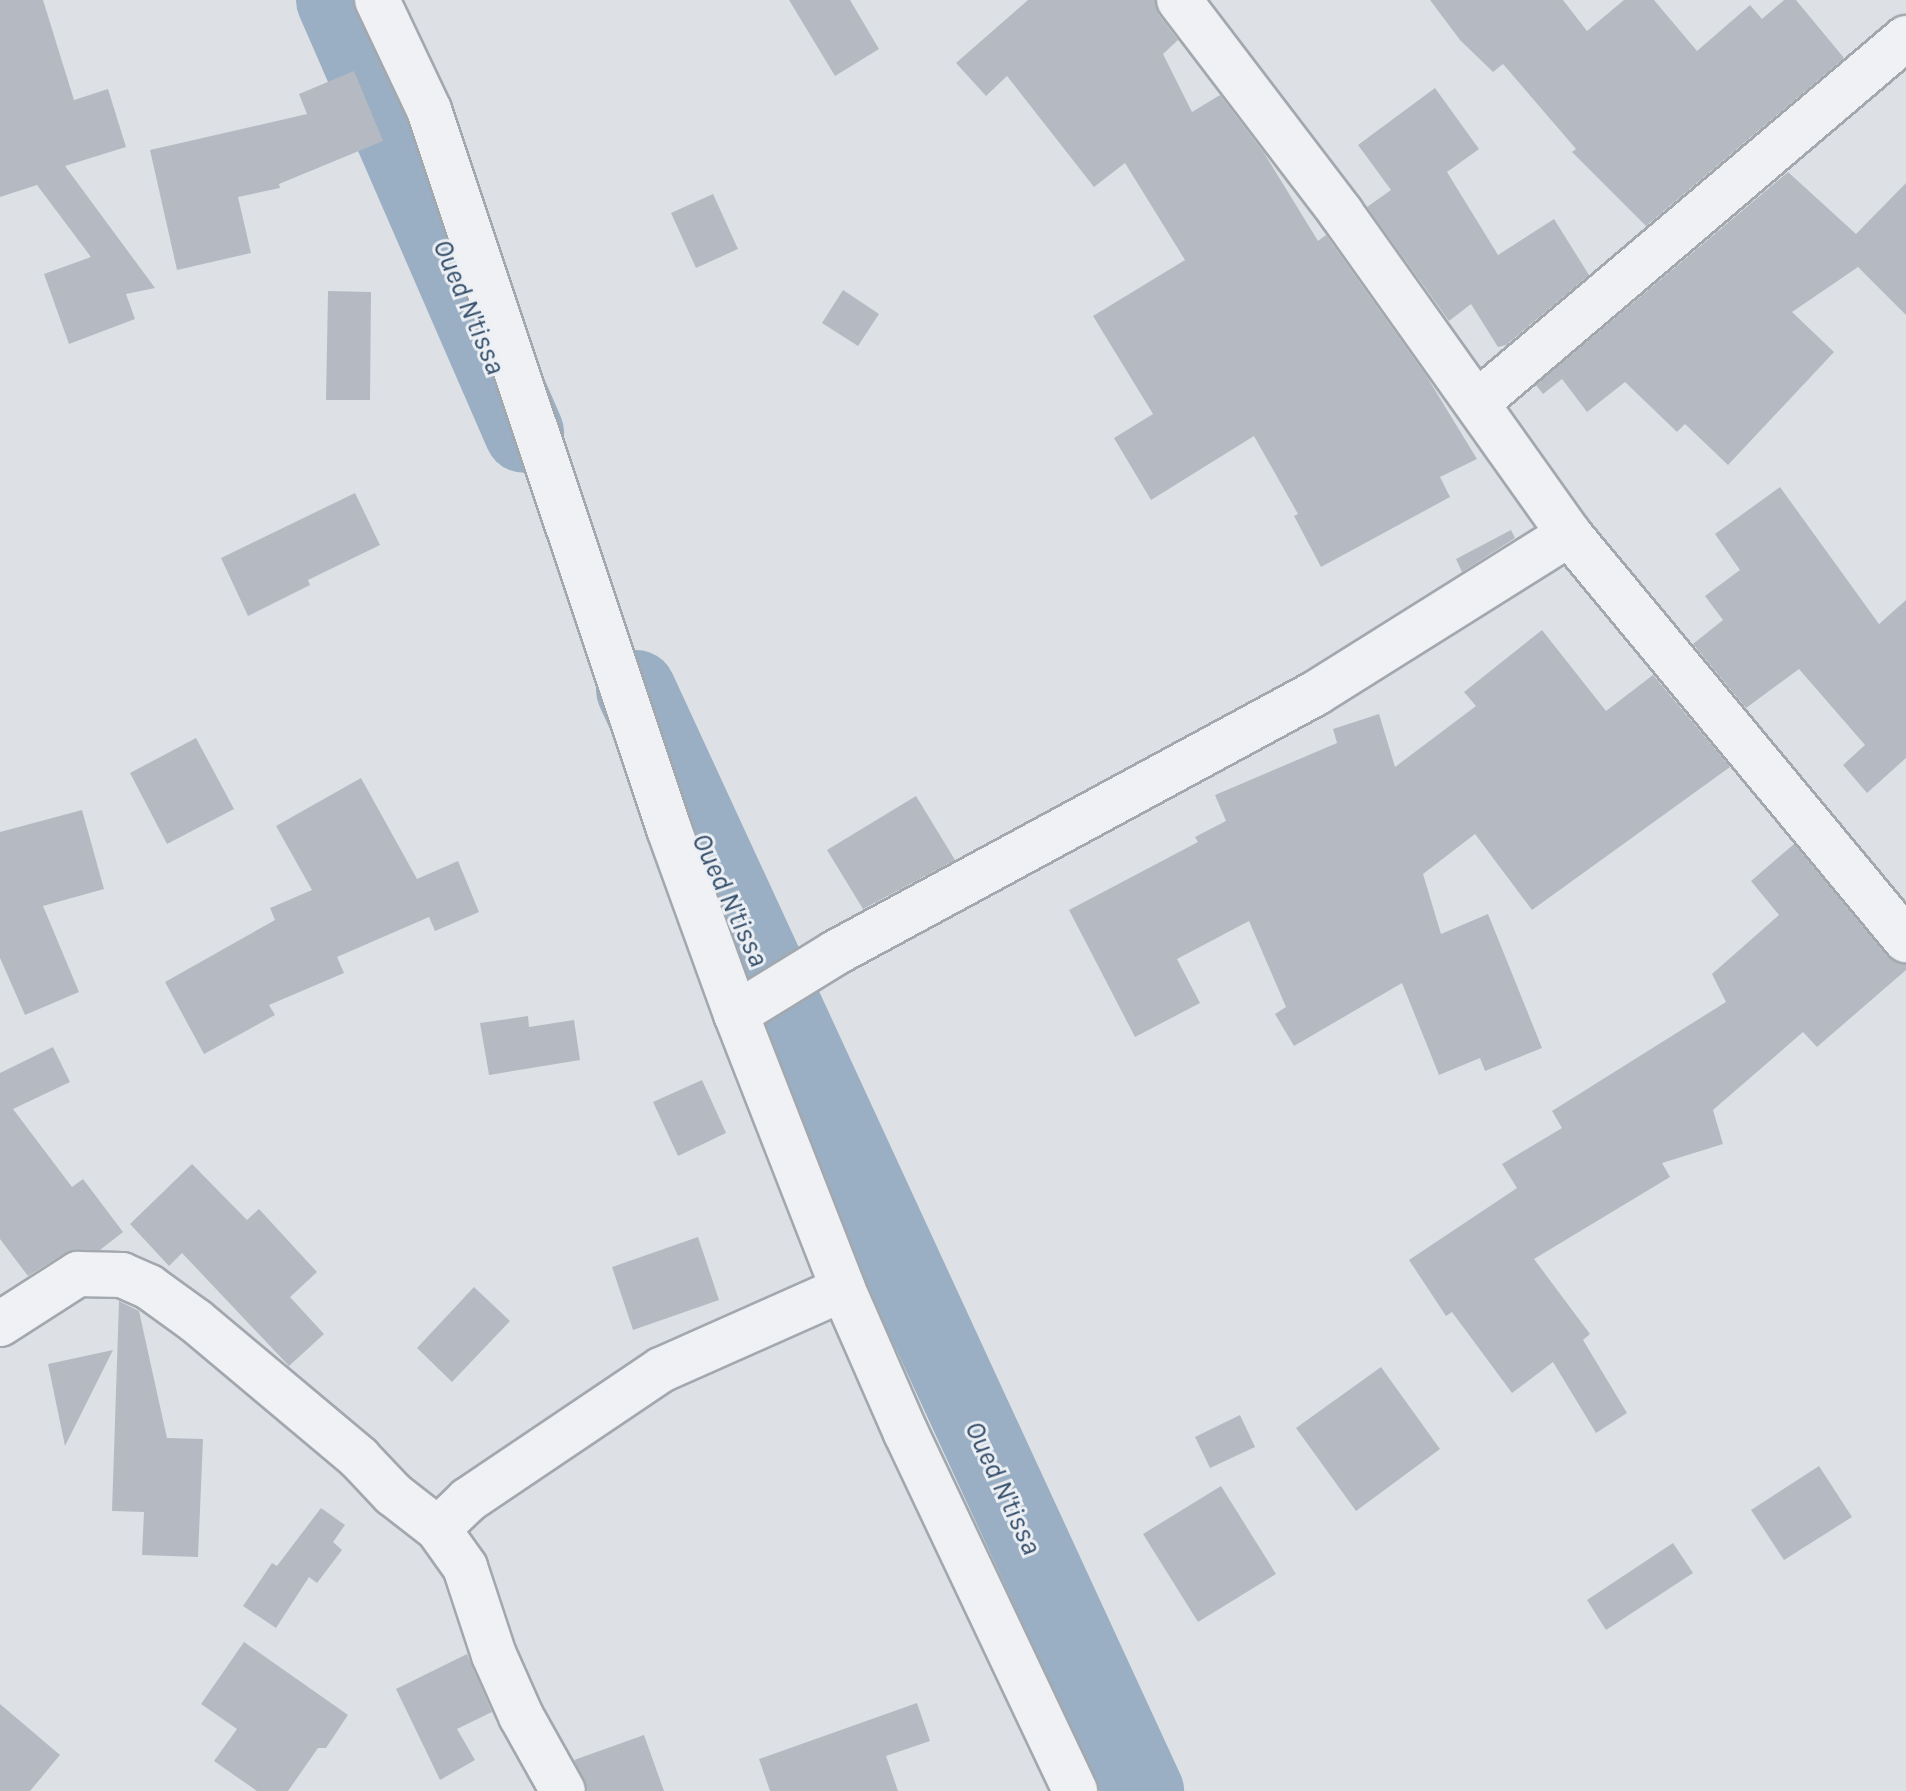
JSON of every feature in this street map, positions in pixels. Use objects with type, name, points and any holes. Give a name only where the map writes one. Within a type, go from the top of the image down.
[{"type":"street","points":[[377,0],[429,110],[669,829],[736,1014],[843,1289],[906,1433],[1075,1791]]},
{"type":"street","points":[[1179,0],[1478,402],[1569,534],[1906,940]]},
{"type":"street","points":[[1478,402],[1906,38]]},
{"type":"street","points":[[736,1014],[835,953],[1316,693],[1569,534]]},
{"type":"street","points":[[0,1324],[78,1274],[122,1275],[196,1321],[359,1458],[393,1494],[438,1529],[465,1567],[494,1655],[521,1716],[563,1791]]},
{"type":"street","points":[[438,1529],[468,1500],[525,1465],[661,1370],[843,1289]]},
{"type":"building","points":[[0,0],[43,0],[74,100],[108,89],[126,147],[65,166],[155,288],[126,294],[135,319],[69,344],[44,274],[91,257],[37,185],[0,197]]},
{"type":"building","points":[[789,0],[850,0],[879,49],[835,76]]},
{"type":"building","points":[[1028,0],[1155,0],[1159,15],[1178,40],[1163,54],[1192,112],[1220,95],[1264,153],[1318,241],[1326,235],[1427,377],[1477,459],[1440,477],[1450,497],[1321,567],[1294,516],[1298,514],[1254,436],[1151,500],[1114,438],[1153,414],[1093,316],[1185,260],[1125,163],[1094,187],[1007,76],[986,96],[956,63]]},
{"type":"building","points":[[1430,0],[1563,0],[1587,31],[1624,0],[1654,0],[1697,51],[1750,5],[1762,19],[1784,0],[1796,0],[1844,58],[1646,226],[1572,152],[1576,149],[1503,64],[1493,72],[1460,40]]},
{"type":"building","points":[[354,71],[383,141],[279,184],[280,188],[238,197],[251,253],[177,270],[150,150],[307,114],[299,94]]},
{"type":"building","points":[[1435,88],[1479,149],[1447,172],[1498,255],[1554,219],[1589,275],[1506,345],[1498,347],[1471,304],[1449,321],[1367,207],[1391,190],[1358,145]]},
{"type":"building","points":[[1788,172],[1856,234],[1906,183],[1906,315],[1858,267],[1792,312],[1834,352],[1728,465],[1685,424],[1677,432],[1625,382],[1587,412],[1562,379],[1543,394],[1536,385]]},
{"type":"building","points":[[713,194],[738,249],[696,268],[671,213]]},
{"type":"building","points":[[843,290],[879,314],[858,346],[822,323]]},
{"type":"building","points":[[328,291],[371,292],[370,400],[326,400]]},
{"type":"building","points":[[1780,487],[1879,624],[1906,600],[1906,758],[1867,793],[1843,765],[1865,745],[1799,669],[1746,708],[1693,644],[1723,620],[1705,596],[1740,570],[1715,534]]},
{"type":"building","points":[[355,493],[380,545],[308,580],[310,585],[248,616],[221,558]]},
{"type":"building","points":[[1511,530],[1515,538],[1462,572],[1456,559]]},
{"type":"building","points":[[1542,630],[1606,711],[1653,675],[1730,767],[1532,910],[1475,834],[1423,874],[1441,934],[1488,914],[1542,1048],[1485,1071],[1480,1058],[1439,1075],[1402,983],[1294,1046],[1275,1014],[1286,1007],[1249,921],[1177,959],[1200,1003],[1135,1037],[1069,910],[1198,842],[1195,837],[1226,821],[1215,795],[1337,743],[1333,729],[1379,714],[1395,767],[1476,706],[1464,692]]},
{"type":"building","points":[[196,738],[234,809],[167,844],[130,773]]},
{"type":"building","points":[[361,778],[417,879],[458,861],[479,912],[435,931],[429,917],[337,957],[344,973],[269,1005],[275,1015],[204,1054],[165,982],[275,920],[270,908],[312,890],[276,826]]},
{"type":"building","points":[[916,796],[955,860],[863,909],[827,850]]},
{"type":"building","points":[[82,810],[104,889],[43,906],[79,992],[25,1015],[0,958],[0,832]]},
{"type":"building","points":[[1794,844],[1887,956],[1906,964],[1906,970],[1817,1047],[1803,1032],[1713,1110],[1723,1144],[1662,1163],[1670,1177],[1534,1259],[1590,1334],[1583,1340],[1627,1413],[1596,1433],[1553,1362],[1512,1393],[1452,1312],[1446,1316],[1409,1260],[1517,1188],[1502,1164],[1562,1128],[1552,1111],[1726,1002],[1712,974],[1779,915],[1751,881]]},
{"type":"building","points":[[528,1016],[529,1027],[574,1020],[580,1060],[489,1075],[480,1023]]},
{"type":"building","points":[[53,1047],[70,1082],[13,1109],[72,1187],[83,1179],[123,1232],[100,1250],[65,1253],[28,1276],[0,1239],[0,1073]]},
{"type":"building","points":[[702,1080],[726,1133],[678,1156],[653,1102]]},
{"type":"building","points":[[192,1164],[247,1220],[259,1209],[317,1272],[290,1297],[324,1334],[289,1366],[182,1253],[169,1266],[130,1224]]},
{"type":"building","points":[[698,1237],[719,1300],[633,1330],[612,1267]]},
{"type":"building","points":[[474,1287],[510,1321],[452,1382],[417,1348]]},
{"type":"building","points":[[119,1301],[139,1311],[167,1438],[203,1439],[198,1557],[142,1555],[144,1512],[112,1511]]},
{"type":"building","points":[[113,1350],[65,1446],[48,1364]]},
{"type":"building","points":[[1381,1367],[1440,1449],[1356,1511],[1296,1428]]},
{"type":"building","points":[[1240,1415],[1255,1447],[1210,1468],[1195,1437]]},
{"type":"building","points":[[1819,1466],[1852,1517],[1784,1560],[1751,1510]]},
{"type":"building","points":[[1221,1486],[1276,1574],[1198,1622],[1143,1534]]},
{"type":"building","points":[[321,1508],[345,1525],[333,1542],[342,1550],[317,1583],[309,1577],[276,1628],[243,1606],[272,1563],[277,1566]]},
{"type":"building","points":[[1673,1543],[1693,1573],[1606,1630],[1587,1600]]},
{"type":"building","points":[[244,1642],[348,1715],[326,1748],[318,1748],[288,1791],[257,1791],[214,1761],[237,1729],[201,1704]]},
{"type":"building","points":[[467,1654],[492,1712],[457,1729],[475,1760],[440,1780],[396,1689]]},
{"type":"building","points":[[917,1703],[930,1741],[886,1756],[898,1791],[770,1791],[759,1759]]},
{"type":"building","points":[[0,1704],[60,1755],[30,1791],[0,1791]]},
{"type":"building","points":[[644,1735],[664,1791],[588,1791],[574,1760]]},
{"type":"waterway","name":"Oued N'tissa","points":[[336,0],[524,433]]},
{"type":"waterway","name":"Oued N'tissa","points":[[636,690],[1144,1791]]}]
